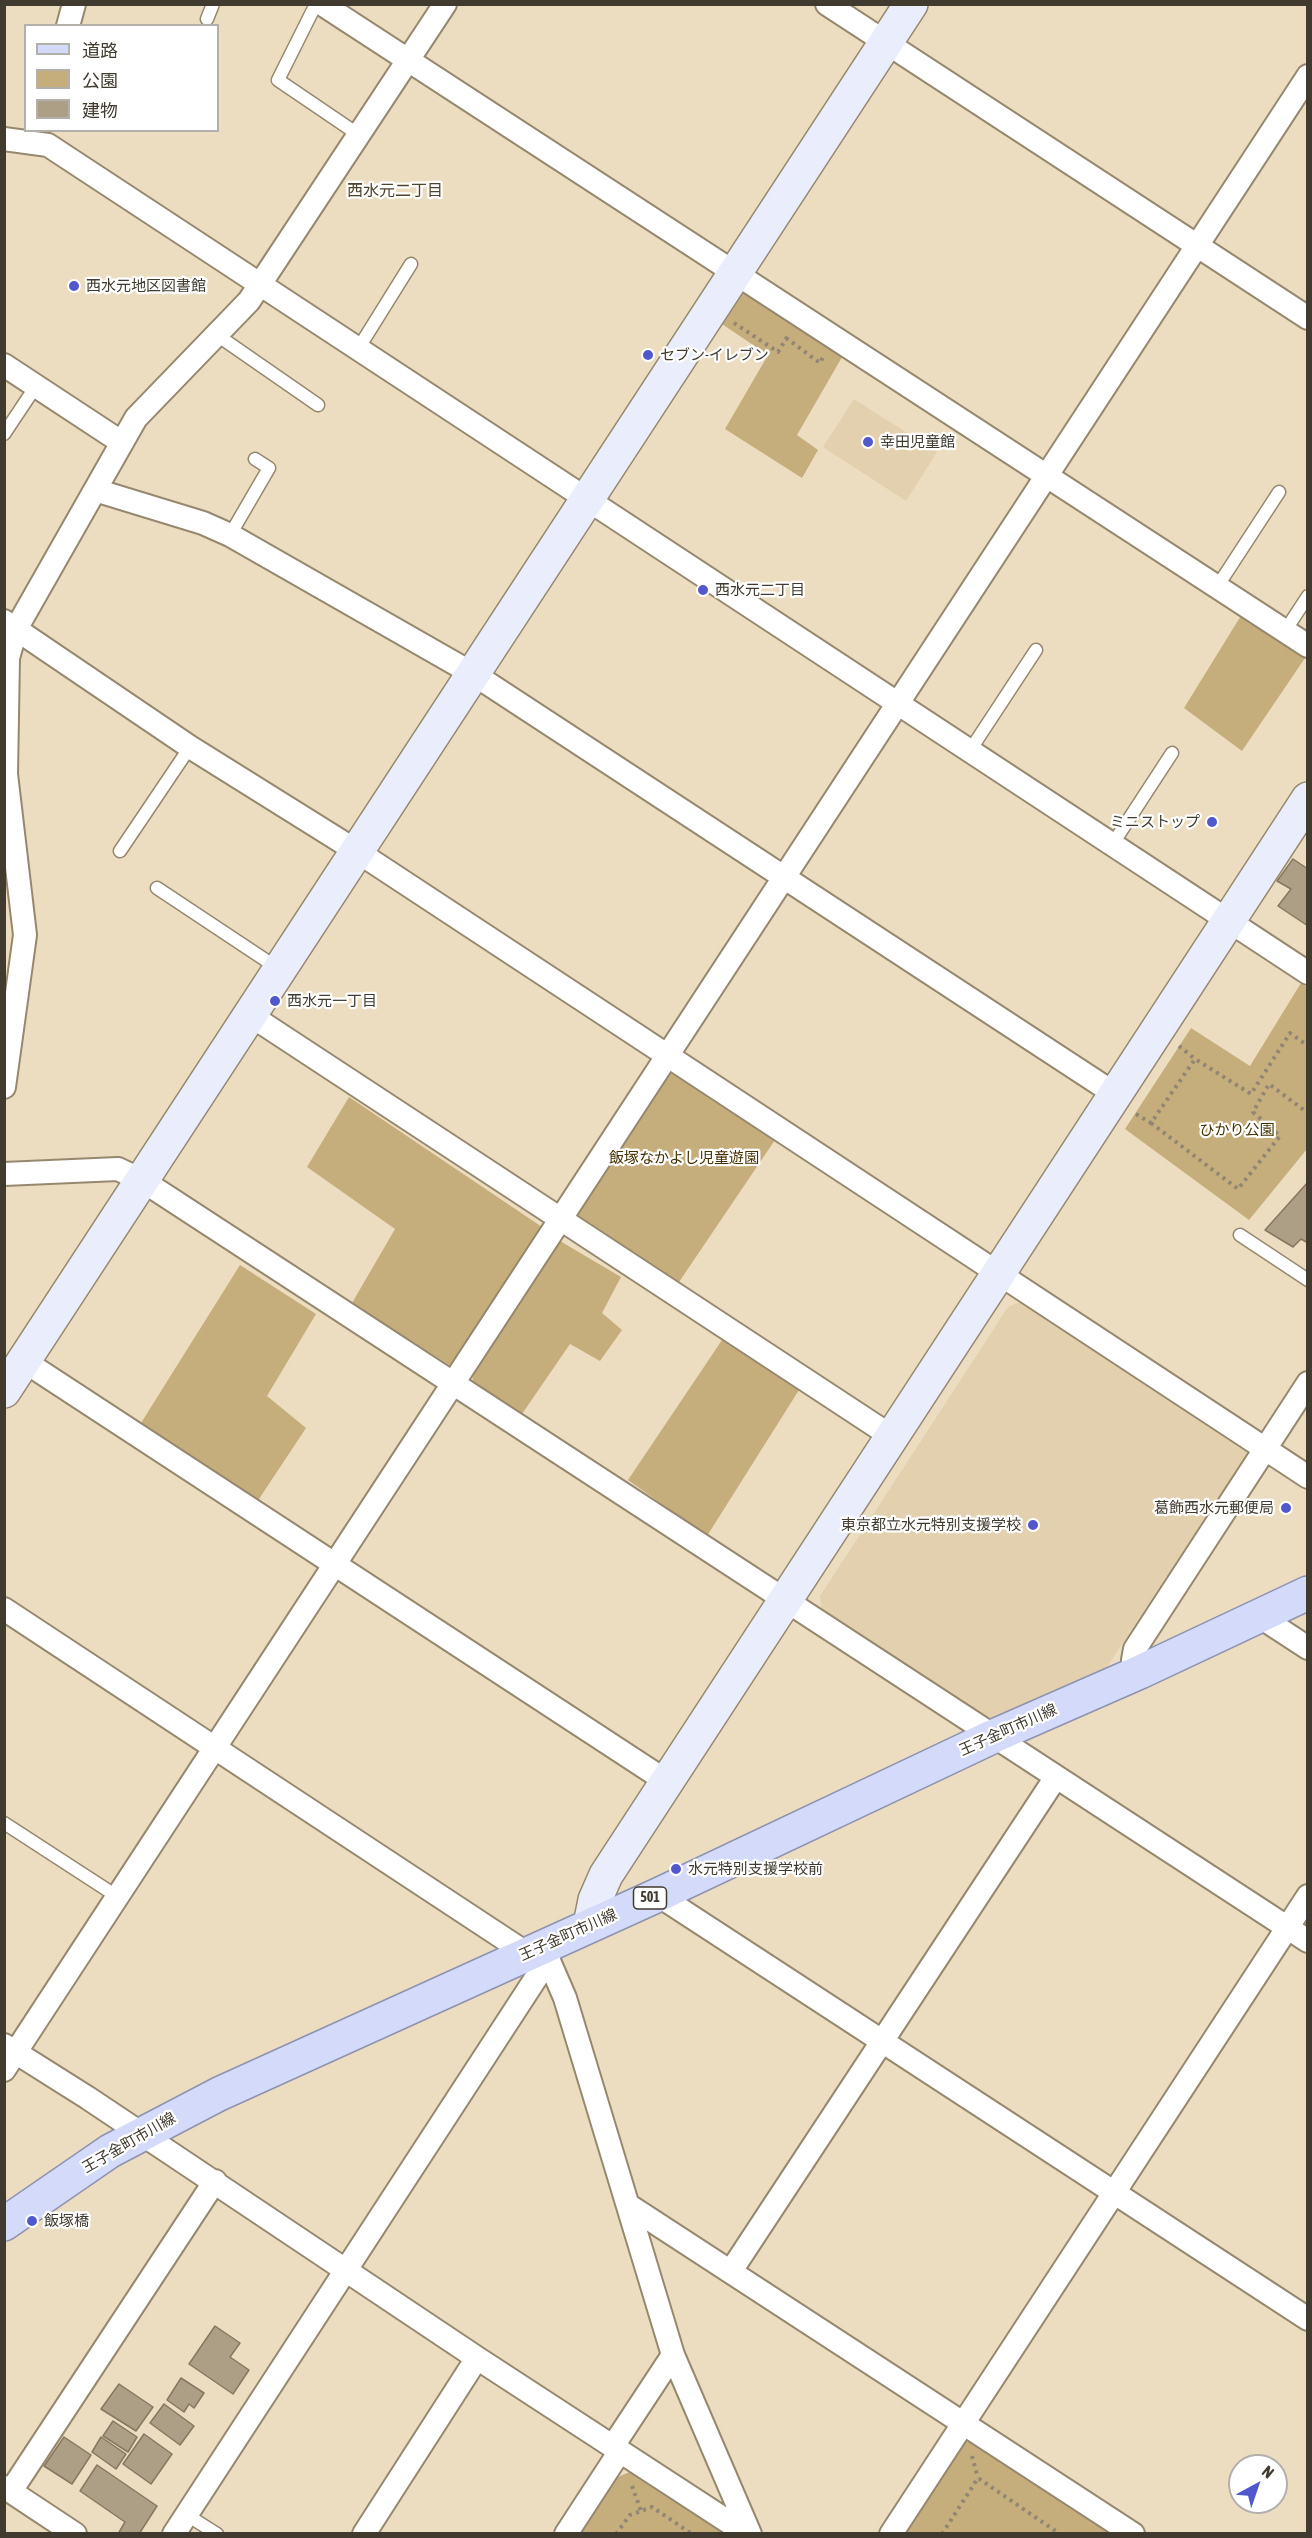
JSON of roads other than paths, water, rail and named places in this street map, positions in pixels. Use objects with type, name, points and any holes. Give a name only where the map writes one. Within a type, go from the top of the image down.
[{"type":"main road","name":"王子金町市川線","points":[[4,2224],[141,2133],[219,2094],[539,1952],[590,1925],[994,1736],[1140,1672],[1308,1593]]},
{"type":"street","points":[[69,24],[74,4]]},
{"type":"street","points":[[322,4],[1308,646]]},
{"type":"street","points":[[4,1087],[8,1028],[25,935],[8,822],[6,774],[10,625],[136,418],[217,335],[261,285],[445,4]]},
{"type":"street","points":[[827,4],[1308,318]]},
{"type":"street","points":[[4,1391],[911,4]]},
{"type":"street","points":[[748,2534],[477,2358],[141,2133],[8,2056],[118,1897],[216,1748],[895,704],[1308,76]]},
{"type":"street","points":[[4,139],[34,136],[895,704],[1308,973]]},
{"type":"street","points":[[4,365],[121,442]]},
{"type":"street","points":[[94,490],[203,523],[230,535],[474,675],[783,876],[1113,1097]]},
{"type":"street","points":[[10,625],[190,747],[358,852],[1308,1477]]},
{"type":"street","points":[[590,1925],[599,1887],[666,1781],[786,1602],[891,1436],[999,1275],[1228,921],[1302,819]]},
{"type":"street","points":[[250,1015],[891,1436]]},
{"type":"street","points":[[4,1174],[118,1169],[143,1181],[1308,1941]]},
{"type":"street","points":[[24,1361],[666,1781]]},
{"type":"street","points":[[1140,1672],[1133,1660],[1135,1649],[1308,1383]]},
{"type":"street","points":[[4,1609],[216,1748],[539,1952],[565,1998],[673,2355],[748,2534]]},
{"type":"street","points":[[1259,1616],[1308,1648]]},
{"type":"street","points":[[731,2271],[1056,1777]]},
{"type":"street","points":[[658,1895],[1308,2319]]},
{"type":"street","points":[[891,2534],[1308,1896]]},
{"type":"street","points":[[174,2534],[346,2270],[539,1952]]},
{"type":"street","points":[[75,2534],[7,2493],[215,2181]]},
{"type":"street","points":[[628,2205],[1132,2534]]},
{"type":"street","points":[[566,2534],[673,2355]]},
{"type":"street","points":[[364,2534],[477,2358]]},
{"type":"lane","points":[[207,20],[213,4]]},
{"type":"lane","points":[[316,4],[278,80],[359,135]]},
{"type":"lane","points":[[358,349],[411,264]]},
{"type":"lane","points":[[217,335],[318,405]]},
{"type":"lane","points":[[4,434],[36,386]]},
{"type":"lane","points":[[230,535],[269,468],[255,459]]},
{"type":"lane","points":[[1217,587],[1279,492]]},
{"type":"lane","points":[[1285,631],[1308,596]]},
{"type":"lane","points":[[969,752],[1036,650]]},
{"type":"lane","points":[[120,851],[190,747]]},
{"type":"lane","points":[[1112,845],[1172,753]]},
{"type":"lane","points":[[157,888],[279,969]]},
{"type":"lane","points":[[1240,1235],[1308,1280]]},
{"type":"lane","points":[[4,1823],[118,1897]]},
{"type":"lane","points":[[187,2515],[217,2534]]},
{"type":"place","name":"西水元地区図書館","points":[[74,286]]},
{"type":"place","name":"セブン-イレブン","points":[[648,355]]},
{"type":"place","name":"幸田児童館","points":[[868,442]]},
{"type":"place","name":"西水元二丁目","points":[[703,590]]},
{"type":"place","name":"ミニストップ","points":[[1212,822]]},
{"type":"place","name":"西水元一丁目","points":[[275,1001]]},
{"type":"place","name":"葛飾西水元郵便局","points":[[1286,1508]]},
{"type":"place","name":"東京都立水元特別支援学校","points":[[1033,1525]]},
{"type":"place","name":"水元特別支援学校前","points":[[676,1869]]},
{"type":"place","name":"飯塚橋","points":[[32,2221]]},
{"type":"district","name":"西水元二丁目","points":[[395,191]]},
{"type":"park label","name":"ひかり公園","points":[[1237,1130]]},
{"type":"park label","name":"飯塚なかよし児童遊園","points":[[684,1158]]}]
